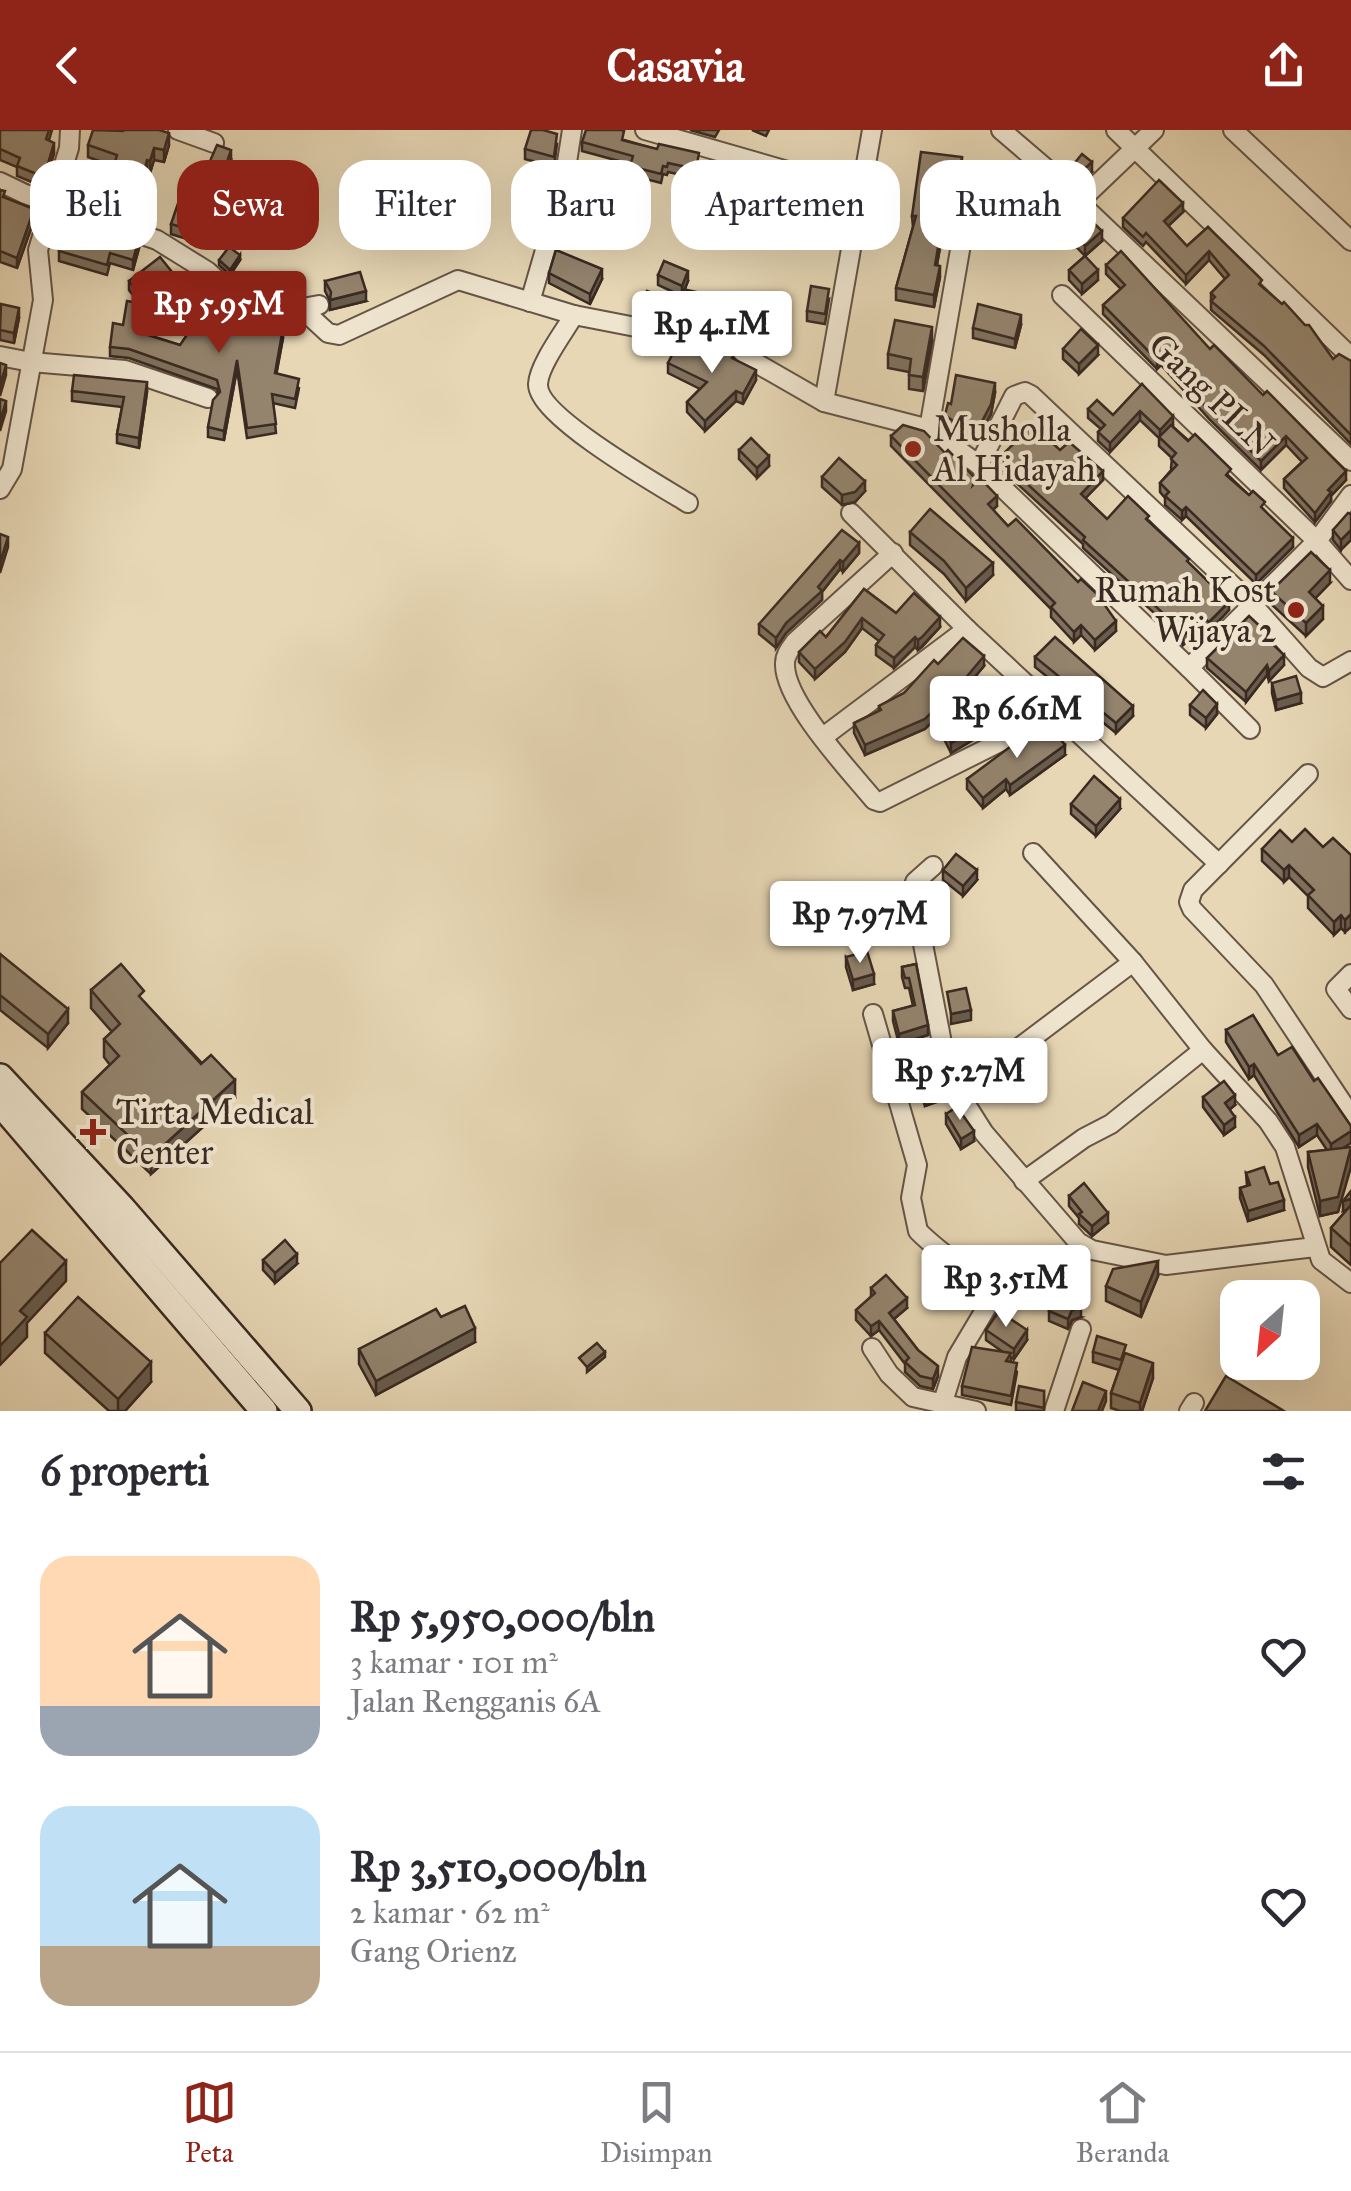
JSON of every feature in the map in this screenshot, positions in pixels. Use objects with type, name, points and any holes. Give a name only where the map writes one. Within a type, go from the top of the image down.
[{"type":"main road","points":[[0,1076],[264,1411]]},
{"type":"main road","points":[[0,1103],[298,1411]]},
{"type":"street","points":[[65,160],[70,130]]},
{"type":"street","points":[[178,130],[214,143]]},
{"type":"street","points":[[530,302],[563,188],[572,130]]},
{"type":"street","points":[[645,130],[756,160]]},
{"type":"street","points":[[867,160],[872,130]]},
{"type":"street","points":[[1001,130],[1036,160]]},
{"type":"street","points":[[1116,130],[1351,357]]},
{"type":"street","points":[[1096,186],[1154,130]]},
{"type":"street","points":[[1233,130],[1351,241]]},
{"type":"street","points":[[0,182],[30,195]]},
{"type":"street","points":[[1096,219],[1351,461]]},
{"type":"street","points":[[157,240],[207,271],[250,308],[276,312],[310,307],[328,334],[334,335],[450,280],[467,282],[574,315],[723,344],[824,402],[930,429],[978,465],[1250,729]]},
{"type":"street","points":[[0,489],[12,469],[44,289],[38,250]]},
{"type":"street","points":[[824,402],[851,250]]},
{"type":"street","points":[[930,429],[960,250]]},
{"type":"street","name":"Gang PLN","points":[[1062,295],[1317,541],[1351,580]]},
{"type":"street","points":[[574,315],[540,376],[542,398],[584,436],[688,503]]},
{"type":"street","points":[[0,356],[125,370],[208,398]]},
{"type":"street","points":[[978,465],[1014,396],[1025,392],[1031,395],[1252,604],[1318,674],[1329,676],[1351,661]]},
{"type":"street","points":[[1189,668],[1317,541],[1351,495]]},
{"type":"street","points":[[851,514],[967,629],[1219,864]]},
{"type":"street","points":[[893,553],[795,642],[784,660],[786,676],[802,710],[872,798],[880,802],[919,786],[1060,712]]},
{"type":"street","points":[[823,737],[967,629]]},
{"type":"street","points":[[1308,774],[1190,894],[1192,909],[1264,985],[1351,1116]]},
{"type":"street","points":[[1033,853],[1133,962],[1203,1050],[1259,1108],[1285,1147],[1314,1247],[1321,1260],[1351,1283]]},
{"type":"street","points":[[933,866],[915,882],[913,892],[942,1043],[965,1103],[984,1133],[1078,1242],[1110,1255],[1166,1265],[1314,1247]]},
{"type":"street","points":[[1012,1053],[1133,962]]},
{"type":"street","points":[[1351,974],[1336,989],[1351,1009]]},
{"type":"street","points":[[873,1014],[916,1165],[912,1198],[918,1232],[945,1252],[982,1292],[988,1305],[957,1357],[943,1402]]},
{"type":"street","points":[[1024,1182],[1110,1124],[1203,1050]]},
{"type":"street","points":[[1054,1411],[1081,1329]]},
{"type":"street","points":[[872,1348],[905,1391],[922,1401],[976,1411]]},
{"type":"building","points":[[0,130],[49,130],[46,139],[54,143],[49,160],[30,160],[30,171],[17,166],[20,158],[0,149]]},
{"type":"building","points":[[93,130],[169,133],[164,150],[154,148],[150,160],[116,160],[117,155],[88,145]]},
{"type":"building","points":[[531,130],[557,134],[554,157],[525,149]]},
{"type":"building","points":[[586,130],[621,130],[622,140],[657,149],[659,144],[699,153],[698,160],[671,160],[667,167],[663,166],[661,174],[651,171],[651,160],[632,160],[633,156],[582,142]]},
{"type":"building","points":[[217,145],[231,150],[228,160],[210,160]]},
{"type":"building","points":[[921,152],[962,157],[920,160],[920,250],[938,250],[935,265],[940,266],[934,295],[896,288],[916,216],[912,216]]},
{"type":"building","points":[[1159,180],[1183,203],[1164,221],[1187,246],[1208,227],[1262,280],[1259,284],[1309,325],[1333,359],[1339,354],[1351,361],[1351,435],[1264,346],[1211,301],[1215,297],[1211,293],[1229,275],[1209,251],[1186,275],[1146,233],[1143,237],[1123,218]]},
{"type":"building","points":[[0,190],[5,191],[3,197],[30,207],[30,221],[17,258],[0,251]]},
{"type":"building","points":[[136,250],[133,260],[110,253],[107,265],[59,251]]},
{"type":"building","points":[[227,250],[240,255],[230,270],[219,260]]},
{"type":"building","points":[[556,250],[602,269],[590,294],[549,273]]},
{"type":"building","points":[[1121,251],[1210,349],[1214,345],[1263,395],[1267,391],[1346,471],[1328,490],[1331,492],[1315,513],[1284,479],[1307,458],[1286,436],[1261,461],[1161,356],[1157,360],[1103,305],[1125,285],[1106,265]]},
{"type":"building","points":[[1085,256],[1098,270],[1082,284],[1069,270]]},
{"type":"building","points":[[160,257],[176,277],[145,302],[129,281]]},
{"type":"building","points":[[664,261],[688,271],[682,286],[658,275]]},
{"type":"building","points":[[360,272],[366,291],[330,300],[331,292],[325,281]]},
{"type":"building","points":[[261,277],[284,278],[284,289],[260,288]]},
{"type":"building","points":[[811,286],[829,289],[825,314],[807,311]]},
{"type":"building","points":[[218,289],[245,311],[239,320],[283,328],[275,373],[299,379],[295,399],[272,394],[276,424],[247,428],[237,360],[224,431],[208,427],[213,400],[220,392],[217,380],[129,349],[110,347],[113,323],[123,325],[127,301],[149,305],[144,334],[180,345]]},
{"type":"building","points":[[687,290],[732,300],[725,322],[680,313]]},
{"type":"building","points":[[647,291],[660,296],[655,313],[641,309]]},
{"type":"building","points":[[1,304],[19,308],[14,333],[0,330]]},
{"type":"building","points":[[978,304],[1021,315],[1015,339],[973,328]]},
{"type":"building","points":[[895,320],[932,327],[923,377],[909,375],[911,359],[888,354]]},
{"type":"building","points":[[1081,329],[1098,345],[1079,364],[1063,349]]},
{"type":"building","points":[[756,330],[775,331],[775,344],[756,343]]},
{"type":"building","points":[[680,339],[710,354],[717,346],[756,370],[743,394],[736,391],[705,421],[687,402],[707,382],[668,363]]},
{"type":"building","points":[[0,363],[6,365],[0,386]]},
{"type":"building","points":[[74,375],[147,382],[139,438],[117,434],[124,397],[72,391]]},
{"type":"building","points":[[956,375],[995,383],[991,404],[977,431],[961,427],[945,415]]},
{"type":"building","points":[[1142,384],[1173,416],[1160,430],[1140,411],[1110,443],[1098,432],[1105,425],[1088,409],[1097,400],[1113,415]]},
{"type":"building","points":[[0,399],[6,401],[0,422]]},
{"type":"building","points":[[903,425],[924,431],[945,453],[948,450],[975,478],[973,485],[980,478],[997,496],[988,504],[1008,526],[1016,519],[1078,582],[1081,579],[1097,594],[1116,621],[1095,640],[1081,625],[1074,632],[1051,607],[1055,603],[891,436]]},
{"type":"building","points":[[1033,425],[1060,450],[1069,442],[1103,471],[1081,494],[1107,519],[1128,496],[1229,602],[1209,622],[1204,618],[1183,636],[1083,540],[1085,537],[999,458]]},
{"type":"building","points":[[1171,425],[1188,441],[1195,434],[1231,469],[1226,475],[1249,495],[1253,491],[1265,502],[1261,507],[1293,538],[1256,575],[1186,507],[1182,511],[1165,496],[1169,492],[1160,483],[1177,465],[1171,459],[1176,453],[1159,437]]},
{"type":"building","points":[[751,438],[769,456],[757,468],[739,450]]},
{"type":"building","points":[[839,458],[865,481],[855,492],[842,495],[822,477]]},
{"type":"building","points":[[930,509],[993,563],[966,588],[944,561],[910,532]]},
{"type":"building","points":[[1348,513],[1351,530],[1341,540],[1333,530]]},
{"type":"building","points":[[842,530],[859,543],[818,587],[822,591],[786,623],[776,638],[759,624]]},
{"type":"building","points":[[0,534],[8,537],[0,563]]},
{"type":"building","points":[[1311,552],[1330,570],[1309,592],[1323,606],[1306,623],[1271,591]]},
{"type":"building","points":[[864,589],[896,613],[914,593],[940,617],[894,658],[876,645],[884,635],[862,618],[845,642],[815,669],[799,652],[820,631],[826,637]]},
{"type":"building","points":[[1249,616],[1284,655],[1269,671],[1267,665],[1246,692],[1207,658]]},
{"type":"building","points":[[1055,637],[1133,706],[1116,723],[1035,657]]},
{"type":"building","points":[[963,638],[984,656],[964,680],[925,719],[865,745],[854,723],[904,693],[934,660],[938,664]]},
{"type":"building","points":[[1296,676],[1301,693],[1276,700],[1272,683]]},
{"type":"building","points":[[1203,690],[1217,704],[1206,718],[1190,705]]},
{"type":"building","points":[[988,700],[998,715],[951,743],[945,731],[970,717],[967,713]]},
{"type":"building","points":[[1049,724],[1065,745],[1010,785],[1006,779],[983,798],[967,779],[1018,741],[1021,745]]},
{"type":"building","points":[[1094,776],[1120,799],[1096,826],[1071,804]]},
{"type":"building","points":[[1305,829],[1323,847],[1333,838],[1351,855],[1351,914],[1345,920],[1341,915],[1334,922],[1308,895],[1314,890],[1289,865],[1284,870],[1262,849],[1280,830],[1292,842]]},
{"type":"building","points":[[956,854],[977,870],[963,886],[943,870]]},
{"type":"building","points":[[882,904],[898,904],[899,918],[882,919]]},
{"type":"building","points":[[867,951],[874,974],[853,980],[846,957]]},
{"type":"building","points":[[0,954],[68,1009],[48,1034],[0,995]]},
{"type":"building","points":[[121,964],[144,991],[139,996],[201,1064],[211,1055],[235,1080],[151,1157],[82,1092],[119,1056],[104,1039],[120,1024],[91,990]]},
{"type":"building","points":[[916,964],[928,1025],[899,1034],[893,1011],[915,1005],[909,978],[905,978],[902,967]]},
{"type":"building","points":[[966,988],[971,1010],[951,1014],[947,992]]},
{"type":"building","points":[[1253,1015],[1278,1055],[1292,1047],[1314,1081],[1318,1078],[1351,1131],[1331,1144],[1317,1124],[1299,1135],[1254,1064],[1249,1067],[1226,1030]]},
{"type":"building","points":[[995,1054],[1003,1066],[997,1070],[999,1073],[980,1079],[971,1069]]},
{"type":"building","points":[[942,1072],[948,1088],[925,1096],[919,1079]]},
{"type":"building","points":[[1224,1081],[1235,1095],[1225,1103],[1235,1117],[1224,1125],[1203,1097]]},
{"type":"building","points":[[957,1107],[974,1131],[961,1139],[946,1114]]},
{"type":"building","points":[[1351,1147],[1338,1197],[1320,1201],[1308,1152]]},
{"type":"building","points":[[1264,1167],[1270,1184],[1278,1182],[1284,1200],[1248,1211],[1240,1188],[1250,1185],[1246,1173]]},
{"type":"building","points":[[1084,1183],[1108,1213],[1092,1226],[1079,1214],[1082,1212],[1069,1196]]},
{"type":"building","points":[[1351,1205],[1351,1246],[1331,1228]]},
{"type":"building","points":[[32,1230],[66,1261],[20,1311],[27,1317],[0,1346],[0,1263]]},
{"type":"building","points":[[285,1240],[297,1254],[275,1273],[263,1260]]},
{"type":"building","points":[[1043,1247],[1081,1260],[1075,1278],[1038,1262]]},
{"type":"building","points":[[1158,1261],[1141,1302],[1106,1286],[1113,1269]]},
{"type":"building","points":[[886,1275],[907,1298],[889,1313],[918,1350],[938,1366],[933,1379],[920,1376],[905,1362],[909,1358],[879,1321],[871,1326],[856,1310],[875,1293],[871,1288]]},
{"type":"building","points":[[1056,1295],[1081,1307],[1072,1310],[1068,1319],[1049,1311]]},
{"type":"building","points":[[78,1297],[151,1362],[118,1399],[45,1333]]},
{"type":"building","points":[[465,1306],[475,1328],[376,1381],[359,1349],[436,1309],[441,1317]]},
{"type":"building","points":[[999,1311],[1027,1330],[1014,1349],[986,1330]]},
{"type":"building","points":[[1097,1336],[1126,1345],[1121,1360],[1093,1352]]},
{"type":"building","points":[[597,1343],[605,1352],[587,1367],[579,1358]]},
{"type":"building","points":[[972,1347],[1011,1353],[1006,1361],[1017,1363],[1011,1396],[962,1386]]},
{"type":"building","points":[[1125,1353],[1153,1363],[1140,1403],[1111,1393]]},
{"type":"building","points":[[1224,1380],[1233,1380],[1284,1411],[1205,1411]]},
{"type":"building","points":[[1083,1382],[1106,1391],[1098,1411],[1072,1411]]},
{"type":"building","points":[[1019,1386],[1044,1391],[1044,1408],[1016,1402]]},
{"type":"place","name":"Musholla Al Hidayah","points":[[913,449]]},
{"type":"place","name":"Rumah Kost Wijaya 2","points":[[1296,610]]},
{"type":"place","name":"Tirta Medical Center","points":[[93,1132]]}]
